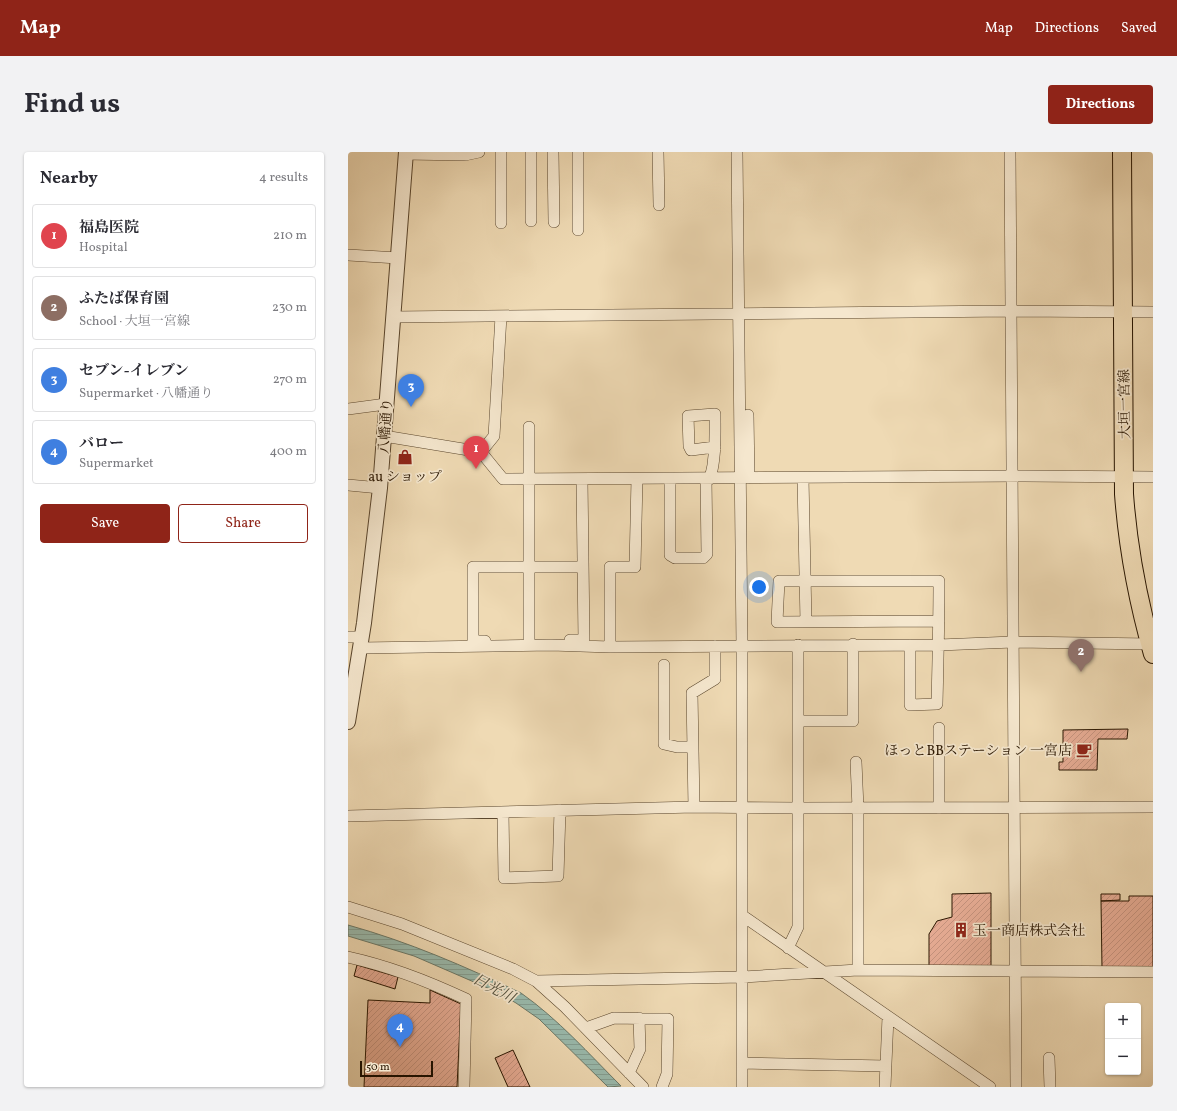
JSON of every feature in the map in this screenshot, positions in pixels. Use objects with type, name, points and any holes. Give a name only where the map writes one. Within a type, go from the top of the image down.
[{"type":"main road","name":"大垣一宮線","points":[[1122,152],[1128,312],[1130,477],[1127,535],[1136,587],[1152,649]]},
{"type":"main road","name":"大垣一宮線","points":[[1128,312],[1132,152]]},
{"type":"main road","name":"大垣一宮線","points":[[1130,477],[1146,589],[1153,616]]},
{"type":"street","points":[[406,153],[465,155],[479,152]]},
{"type":"street","points":[[500,152],[501,223]]},
{"type":"street","points":[[531,152],[531,221]]},
{"type":"street","points":[[553,152],[554,222]]},
{"type":"street","points":[[578,152],[578,230]]},
{"type":"street","points":[[658,152],[659,205]]},
{"type":"street","points":[[737,152],[738,314],[745,479]]},
{"type":"street","points":[[1010,152],[1016,1087]]},
{"type":"street","name":"八幡通り","points":[[348,722],[356,641],[380,488],[406,153]]},
{"type":"street","points":[[348,255],[398,258]]},
{"type":"street","points":[[394,317],[1011,311],[1153,312]]},
{"type":"street","points":[[481,452],[494,436],[501,316]]},
{"type":"street","points":[[348,409],[386,404]]},
{"type":"street","points":[[742,1087],[742,646],[745,479],[748,415]]},
{"type":"street","points":[[528,639],[530,480],[529,427]]},
{"type":"street","points":[[384,436],[481,452],[503,479],[582,480],[1012,476],[1153,477]]},
{"type":"street","points":[[670,479],[670,555],[675,558],[703,558],[707,554],[708,479],[715,461],[715,447]]},
{"type":"street","points":[[803,478],[806,622]]},
{"type":"street","points":[[610,647],[610,567],[635,567],[637,479]]},
{"type":"street","points":[[582,480],[584,640],[528,639],[473,641],[473,567],[583,567]]},
{"type":"street","points":[[348,485],[380,488]]},
{"type":"street","points":[[910,645],[910,704],[937,704],[938,645],[938,621],[938,581],[779,581],[777,622],[938,621]]},
{"type":"street","points":[[356,641],[610,647],[853,644],[938,645],[1013,642],[1152,649]]},
{"type":"street","points":[[798,721],[853,721],[853,644]]},
{"type":"street","points":[[788,948],[798,927],[798,645]]},
{"type":"street","points":[[694,807],[692,693],[715,679],[715,646]]},
{"type":"street","points":[[664,665],[664,744],[677,747],[692,747]]},
{"type":"street","points":[[939,728],[939,808]]},
{"type":"street","points":[[856,762],[858,808],[858,970]]},
{"type":"street","points":[[348,816],[694,807],[1153,807]]},
{"type":"street","points":[[503,812],[504,878],[558,876],[560,810]]},
{"type":"street","points":[[348,907],[402,924],[513,969],[536,981],[586,1028],[643,1087]]},
{"type":"street","points":[[743,916],[990,1087]]},
{"type":"street","points":[[348,957],[383,965],[439,986],[466,999],[464,1087]]},
{"type":"street","points":[[536,981],[743,977],[858,970],[1153,972]]},
{"type":"street","points":[[885,1087],[888,1017]]},
{"type":"street","points":[[586,1028],[614,1018],[668,1019],[667,1074],[662,1087]]},
{"type":"street","points":[[629,1073],[640,1049],[640,1018]]},
{"type":"street","points":[[1049,1058],[1050,1087]]},
{"type":"street","points":[[742,1063],[886,1066]]},
{"type":"water","name":"日光川","points":[[348,925],[393,939],[436,955],[521,993],[560,1025],[621,1086],[608,1087],[539,1019],[516,1003],[497,992],[414,956],[348,936]]},
{"type":"building","points":[[1128,729],[1127,739],[1098,739],[1097,770],[1059,770],[1059,762],[1063,762],[1063,730]]},
{"type":"building","name":"玉一商店株式会社","points":[[991,893],[991,966],[929,966],[929,934],[937,921],[952,917],[952,894]]},
{"type":"building","points":[[1101,894],[1120,894],[1120,900],[1101,901]]},
{"type":"building","points":[[1129,896],[1153,896],[1153,968],[1102,968],[1101,901],[1129,901]]},
{"type":"building","points":[[357,965],[398,977],[395,989],[354,976]]},
{"type":"building","points":[[430,990],[461,1004],[457,1087],[364,1087],[368,1000],[430,1003]]},
{"type":"building","points":[[513,1050],[530,1087],[508,1087],[495,1058]]},
{"type":"place","name":"セブン-イレブン","points":[[411,407]]},
{"type":"place","name":"au ショップ","points":[[405,457]]},
{"type":"place","name":"福島医院","points":[[476,469]]},
{"type":"place","name":"ふたば保育園","points":[[1081,672]]},
{"type":"place","name":"ほっとBBステーション 一宮店","points":[[1084,750]]},
{"type":"place","name":"玉一商店株式会社","points":[[961,930]]},
{"type":"place","name":"バロー","points":[[400,1047]]}]
